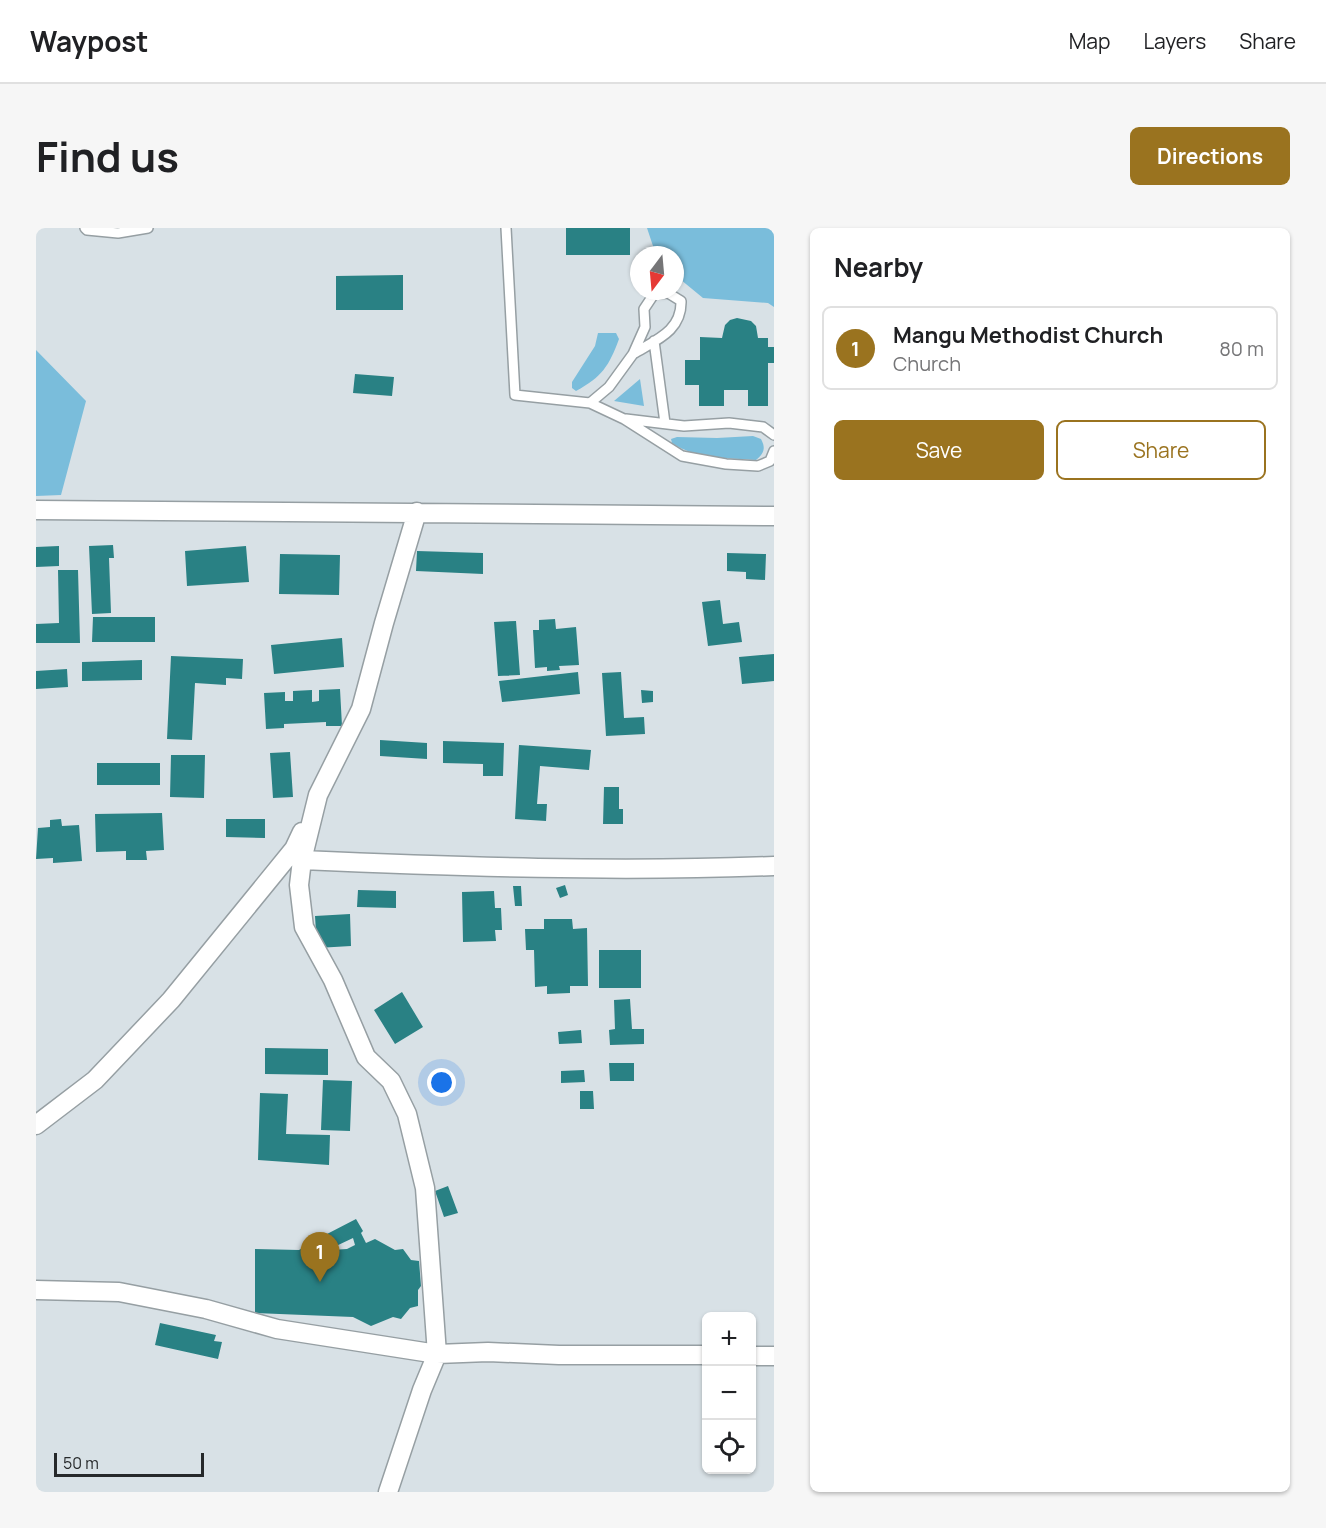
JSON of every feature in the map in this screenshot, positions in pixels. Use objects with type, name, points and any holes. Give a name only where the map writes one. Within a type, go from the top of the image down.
[{"type":"street","points":[[36,510],[774,516]]},
{"type":"street","points":[[36,1125],[95,1080],[171,1000],[294,849],[361,709],[417,512]]},
{"type":"street","points":[[318,795],[302,860],[299,885],[304,927],[333,980],[366,1057],[391,1081],[407,1114],[424,1188],[437,1354],[422,1390],[388,1492]]},
{"type":"street","points":[[302,860],[439,866],[710,868],[774,866]]},
{"type":"street","points":[[36,1290],[119,1292],[206,1309],[277,1329],[437,1354],[488,1352],[559,1355],[702,1355]]},
{"type":"street","points":[[756,1356],[774,1356]]},
{"type":"lane","points":[[85,228],[118,233],[148,228]]},
{"type":"lane","points":[[506,228],[515,395],[590,402],[624,419],[682,456],[726,464],[758,466],[770,461],[774,451]]},
{"type":"lane","points":[[590,402],[609,387],[633,354],[645,327],[644,309],[654,294],[668,293],[681,301],[681,314],[671,330],[633,354]]},
{"type":"lane","points":[[654,341],[665,423]]},
{"type":"lane","points":[[624,419],[684,426],[729,423],[763,427],[774,435]]},
{"type":"shaded area","points":[[647,228],[774,228],[774,307],[768,303],[703,298],[684,282],[684,246],[653,246]]},
{"type":"shaded area","points":[[598,333],[616,333],[619,339],[604,370],[576,391],[572,388],[572,382],[595,346]]},
{"type":"shaded area","points":[[36,350],[86,401],[61,495],[36,496]]},
{"type":"shaded area","points":[[640,379],[644,406],[614,401]]},
{"type":"shaded area","points":[[753,436],[761,439],[764,448],[756,460],[702,455],[681,448],[672,443],[671,439],[677,437]]},
{"type":"building","points":[[566,228],[630,228],[630,255],[566,255]]},
{"type":"building","points":[[403,275],[403,310],[336,310],[336,276]]},
{"type":"building","points":[[737,318],[751,321],[756,326],[758,338],[768,338],[768,347],[774,347],[774,363],[768,363],[768,406],[748,406],[748,390],[724,390],[724,406],[699,406],[699,385],[685,385],[685,360],[700,360],[700,337],[722,338],[725,325]]},
{"type":"building","points":[[355,374],[394,377],[392,396],[353,393]]},
{"type":"building","points":[[113,545],[114,558],[109,558],[111,613],[92,614],[89,546]]},
{"type":"building","points":[[59,546],[59,566],[36,567],[36,547]]},
{"type":"building","points":[[246,546],[249,582],[187,586],[185,551]]},
{"type":"building","points":[[417,551],[483,553],[483,574],[416,571]]},
{"type":"building","points":[[727,553],[766,554],[765,580],[746,579],[746,572],[727,571]]},
{"type":"building","points":[[280,554],[340,555],[339,595],[279,594]]},
{"type":"building","points":[[58,570],[78,570],[80,643],[36,643],[36,624],[59,623]]},
{"type":"building","points":[[720,600],[723,624],[739,622],[742,642],[708,646],[702,602]]},
{"type":"building","points":[[93,617],[155,617],[155,642],[92,642]]},
{"type":"building","points":[[555,619],[556,629],[576,627],[579,665],[559,666],[560,670],[547,671],[547,667],[535,668],[533,630],[539,630],[539,620]]},
{"type":"building","points":[[516,621],[520,675],[498,676],[494,622]]},
{"type":"building","points":[[342,638],[344,667],[274,674],[271,645]]},
{"type":"building","points":[[774,654],[774,681],[742,684],[739,657]]},
{"type":"building","points":[[171,656],[243,659],[242,679],[226,678],[226,685],[195,683],[192,740],[167,739]]},
{"type":"building","points":[[142,660],[142,680],[82,681],[82,662]]},
{"type":"building","points":[[67,669],[68,687],[36,689],[36,671]]},
{"type":"building","points":[[578,672],[580,694],[502,702],[499,681]]},
{"type":"building","points":[[621,672],[624,718],[644,717],[645,734],[606,736],[602,673]]},
{"type":"building","points":[[340,689],[342,726],[326,726],[326,722],[284,724],[284,728],[266,729],[264,693],[285,692],[285,701],[293,701],[293,691],[312,690],[312,702],[319,701],[319,690]]},
{"type":"building","points":[[641,690],[653,691],[653,702],[642,703]]},
{"type":"building","points":[[380,740],[427,743],[427,759],[380,756]]},
{"type":"building","points":[[443,741],[504,743],[503,776],[483,776],[483,764],[443,763]]},
{"type":"building","points":[[519,745],[591,750],[589,770],[540,766],[537,804],[547,804],[546,821],[515,819]]},
{"type":"building","points":[[290,752],[293,797],[273,798],[270,753]]},
{"type":"building","points":[[171,755],[205,755],[204,798],[170,797]]},
{"type":"building","points":[[97,763],[160,763],[160,785],[97,785]]},
{"type":"building","points":[[604,787],[619,787],[619,809],[623,809],[623,824],[603,824]]},
{"type":"building","points":[[162,813],[164,850],[146,851],[147,860],[126,860],[126,851],[96,852],[95,814]]},
{"type":"building","points":[[61,819],[62,826],[79,825],[82,861],[53,863],[53,858],[36,859],[38,828],[50,827],[50,820]]},
{"type":"building","points":[[226,819],[265,819],[265,838],[226,837]]},
{"type":"building","points":[[565,885],[568,895],[560,898],[556,888]]},
{"type":"building","points":[[513,886],[521,886],[522,906],[515,906]]},
{"type":"building","points":[[358,890],[396,891],[396,908],[357,907]]},
{"type":"building","points":[[494,891],[495,908],[501,908],[502,930],[495,930],[496,941],[463,942],[462,892]]},
{"type":"building","points":[[350,914],[351,946],[317,948],[315,916]]},
{"type":"building","points":[[544,919],[572,919],[573,929],[587,928],[588,986],[570,986],[570,993],[547,994],[547,986],[535,987],[534,950],[526,950],[525,929],[544,929]]},
{"type":"building","points":[[599,950],[641,950],[641,988],[599,988]]},
{"type":"building","points":[[402,992],[423,1027],[395,1044],[374,1010]]},
{"type":"building","points":[[630,999],[632,1029],[644,1029],[644,1044],[610,1045],[609,1030],[615,1029],[614,1000]]},
{"type":"building","points":[[581,1030],[582,1043],[559,1044],[558,1032]]},
{"type":"building","points":[[265,1048],[328,1049],[328,1075],[265,1074]]},
{"type":"building","points":[[609,1063],[634,1063],[634,1081],[610,1081]]},
{"type":"building","points":[[584,1070],[585,1082],[561,1083],[561,1071]]},
{"type":"building","points":[[323,1080],[352,1081],[350,1131],[321,1130]]},
{"type":"building","points":[[580,1091],[593,1091],[594,1109],[580,1109]]},
{"type":"building","points":[[260,1093],[288,1094],[286,1134],[330,1135],[329,1165],[258,1160]]},
{"type":"building","points":[[448,1186],[458,1213],[444,1217],[435,1191]]},
{"type":"building","points":[[356,1219],[363,1231],[361,1233],[366,1243],[375,1239],[395,1250],[403,1249],[411,1260],[419,1261],[421,1286],[418,1290],[418,1306],[410,1308],[401,1319],[393,1317],[371,1326],[353,1317],[255,1313],[255,1249],[299,1250],[325,1235],[331,1250],[347,1249],[355,1245],[353,1238],[334,1247],[327,1234]]},
{"type":"building","points":[[160,1323],[216,1335],[214,1341],[222,1342],[218,1359],[155,1345]]},
{"type":"place","name":"Mangu Methodist Church","points":[[320,1282]]}]
